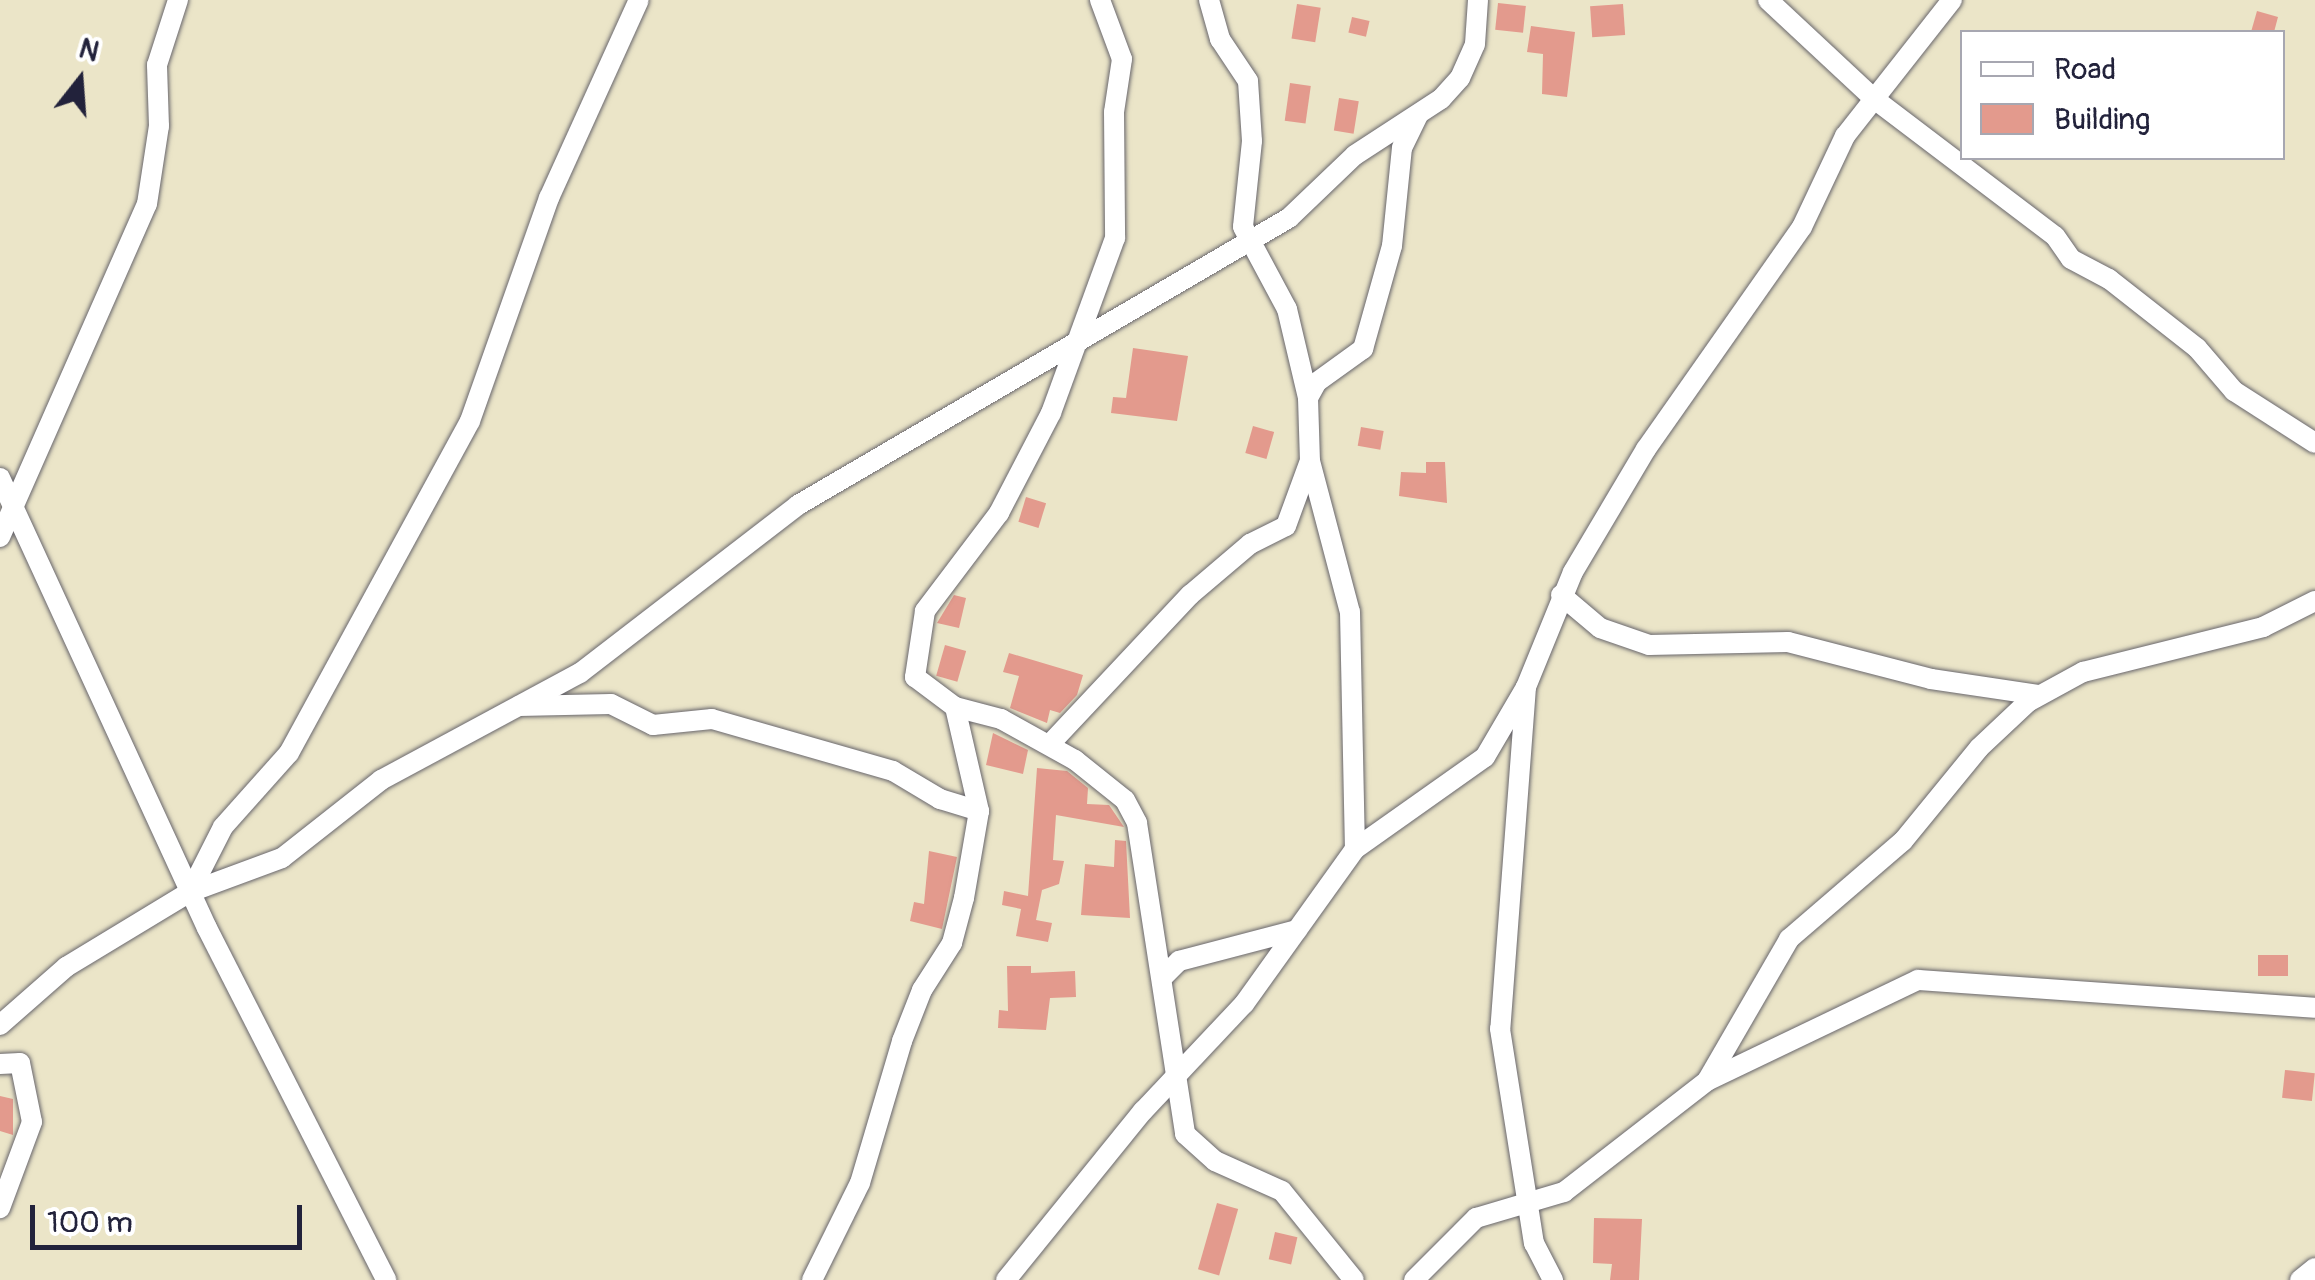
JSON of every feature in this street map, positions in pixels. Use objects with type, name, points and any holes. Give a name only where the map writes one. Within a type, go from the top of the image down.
[{"type":"street","points":[[0,537],[15,512],[147,204],[159,126],[157,65],[178,0]]},
{"type":"street","points":[[190,892],[222,828],[289,753],[470,420],[549,198],[639,0]]},
{"type":"street","points":[[1100,0],[1122,59],[1113,126],[1118,220],[1082,336],[1000,513],[919,624],[915,676],[955,707],[1000,719],[1049,744],[1100,777],[1131,809],[1174,1034],[1173,1080],[1181,1125],[1193,1144],[1282,1192],[1354,1280]]},
{"type":"street","points":[[0,1025],[66,966],[190,892],[282,858],[381,780],[512,706],[580,673],[798,505],[1289,218],[1397,126],[1442,99],[1470,60],[1478,0]]},
{"type":"street","points":[[1768,0],[1873,98],[1916,124],[1960,160]]},
{"type":"street","points":[[1006,1280],[1173,1080],[1223,1030],[1356,849],[1474,767],[1526,686],[1562,595],[1646,449],[1802,227],[1845,136],[1952,0]]},
{"type":"street","points":[[1213,4],[1217,34],[1248,82],[1252,141],[1241,213],[1249,240],[1287,309],[1308,398],[1310,461],[1350,612],[1356,849]]},
{"type":"street","points":[[1402,148],[1418,116]]},
{"type":"street","points":[[1308,398],[1322,377],[1362,349],[1392,246],[1402,148],[1397,126]]},
{"type":"street","points":[[1960,160],[2054,236],[2071,259],[2110,279],[2196,348],[2234,391],[2315,443]]},
{"type":"street","points":[[1049,744],[1190,594],[1250,544],[1286,526],[1310,461]]},
{"type":"street","points":[[0,478],[190,892],[386,1280]]},
{"type":"street","points":[[1562,595],[1600,628],[1650,644],[1788,642],[1931,679],[2038,695]]},
{"type":"street","points":[[1707,1081],[1789,939],[1903,841],[1978,748],[2038,695],[2083,672],[2281,621],[2315,601]]},
{"type":"street","points":[[1526,686],[1500,979],[1501,1042],[1527,1204],[1542,1268],[1552,1280]]},
{"type":"street","points":[[512,706],[611,704],[653,725],[712,718],[893,770],[940,799],[979,811]]},
{"type":"street","points":[[812,1280],[860,1183],[922,990],[952,943],[979,811],[955,707]]},
{"type":"street","points":[[1162,976],[1179,962],[1297,930]]},
{"type":"street","points":[[1157,946],[1179,962]]},
{"type":"street","points":[[1414,1280],[1460,1228],[1564,1192],[1707,1081],[1891,988],[1936,977],[2315,1008]]},
{"type":"street","points":[[0,1064],[20,1063],[32,1122],[0,1208]]},
{"type":"street","points":[[2300,1280],[2315,1268]]},
{"type":"building","points":[[1498,3],[1526,6],[1523,33],[1495,30]]},
{"type":"building","points":[[1297,4],[1321,8],[1315,42],[1292,39]]},
{"type":"building","points":[[1623,4],[1625,35],[1592,37],[1590,6]]},
{"type":"building","points":[[2257,11],[2278,17],[2275,30],[2252,30]]},
{"type":"building","points":[[1352,17],[1370,21],[1366,37],[1348,33]]},
{"type":"building","points":[[1531,26],[1575,32],[1567,97],[1542,94],[1543,54],[1527,52]]},
{"type":"building","points":[[1290,83],[1311,86],[1306,124],[1285,121]]},
{"type":"building","points":[[1339,98],[1359,101],[1354,134],[1334,131]]},
{"type":"building","points":[[1133,348],[1188,356],[1177,421],[1111,413],[1113,397],[1126,398]]},
{"type":"building","points":[[1253,426],[1274,432],[1266,459],[1245,453]]},
{"type":"building","points":[[1361,427],[1384,431],[1380,450],[1358,446]]},
{"type":"building","points":[[1426,462],[1445,462],[1447,503],[1399,496],[1401,472],[1426,473]]},
{"type":"building","points":[[1026,497],[1046,503],[1038,528],[1018,522]]},
{"type":"building","points":[[954,595],[966,598],[959,628],[937,623]]},
{"type":"building","points":[[945,645],[966,651],[957,682],[936,676]]},
{"type":"building","points":[[1009,653],[1083,675],[1077,695],[1060,713],[1050,710],[1047,723],[1010,708],[1019,676],[1003,672]]},
{"type":"building","points":[[993,733],[1028,750],[1023,774],[986,765]]},
{"type":"building","points":[[1037,768],[1067,771],[1088,788],[1087,804],[1109,805],[1124,827],[1056,815],[1053,860],[1064,861],[1059,884],[1042,890],[1036,920],[1052,923],[1048,942],[1016,936],[1021,909],[1002,905],[1004,891],[1028,896]]},
{"type":"building","points":[[1115,840],[1126,841],[1130,918],[1081,915],[1085,864],[1114,867]]},
{"type":"building","points":[[929,851],[957,857],[942,929],[910,921],[914,902],[924,904]]},
{"type":"building","points":[[2258,955],[2288,955],[2288,976],[2258,976]]},
{"type":"building","points":[[1007,966],[1031,966],[1031,973],[1075,971],[1076,997],[1050,998],[1046,1030],[998,1028],[999,1010],[1008,1011]]},
{"type":"building","points":[[2285,1070],[2315,1073],[2312,1101],[2282,1098]]},
{"type":"building","points":[[0,1096],[13,1099],[13,1135],[0,1131]]},
{"type":"building","points":[[1217,1203],[1238,1209],[1219,1275],[1198,1269]]},
{"type":"building","points":[[1594,1218],[1642,1219],[1639,1280],[1610,1280],[1612,1264],[1593,1263]]},
{"type":"building","points":[[1275,1232],[1297,1237],[1291,1264],[1269,1259]]}]
